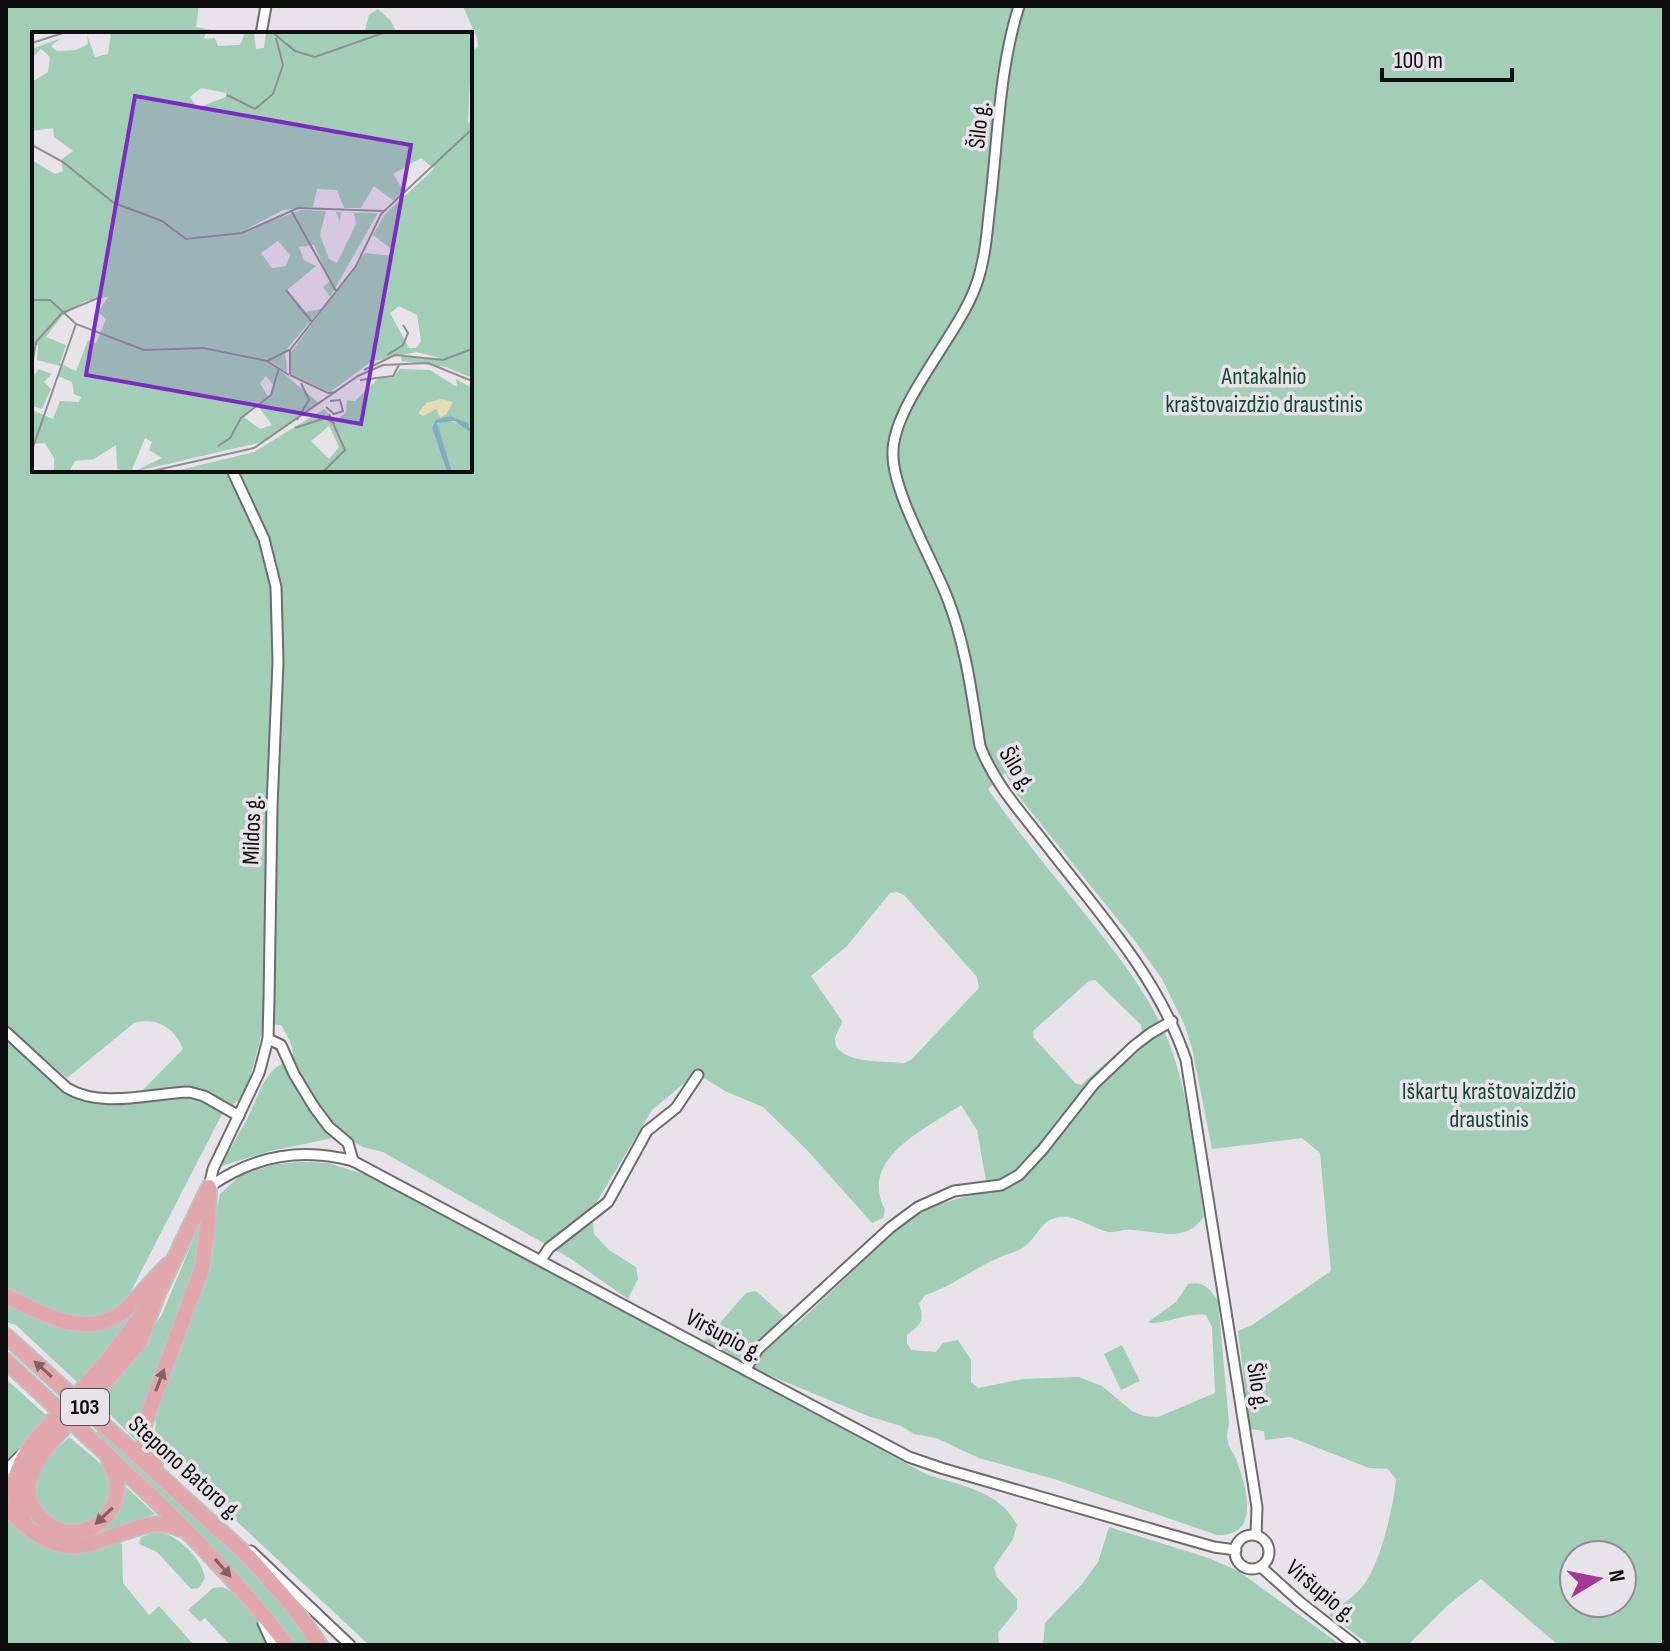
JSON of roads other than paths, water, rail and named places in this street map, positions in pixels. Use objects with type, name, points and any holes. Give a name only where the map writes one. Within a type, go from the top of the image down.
[{"type":"main road","points":[[88,1393],[115,1374],[140,1341],[158,1293],[209,1187]]},
{"type":"main road","points":[[163,1478],[147,1452],[144,1425],[202,1268],[209,1187]]},
{"type":"main road","points":[[6,1296],[67,1322],[97,1323],[124,1311],[177,1256]]},
{"type":"main road","name":"Stepono Batoro g.","points":[[6,1336],[209,1518],[274,1584],[320,1645]]},
{"type":"main road","name":"Stepono Batoro g.","points":[[6,1361],[194,1537],[251,1599],[287,1645]]},
{"type":"main road","points":[[28,1527],[16,1505],[14,1489],[14,1472],[25,1451],[57,1426],[36,1460],[29,1484],[35,1512],[57,1530],[71,1532],[99,1523],[116,1503],[117,1478],[99,1449]]},
{"type":"main road","points":[[6,1509],[49,1541],[75,1547],[156,1523],[173,1526],[194,1537]]},
{"type":"street","points":[[261,32],[266,6]]},
{"type":"street","name":"Šilo g.","points":[[1019,6],[1005,71],[989,214],[976,287],[946,344],[900,419],[893,443],[893,459],[902,492],[955,619],[980,746],[987,763],[1009,797],[1142,971],[1172,1021],[1186,1060],[1257,1507],[1256,1535]]},
{"type":"street","name":"Mildos g.","points":[[209,1187],[213,1169],[259,1073],[268,1039],[278,662],[276,587],[264,539],[233,472]]},
{"type":"street","points":[[746,1369],[758,1349],[908,1213],[954,1191],[1001,1185],[1019,1175],[1094,1084],[1142,1039],[1172,1021]]},
{"type":"street","points":[[6,1032],[77,1094],[96,1099],[189,1092],[204,1096],[239,1116]]},
{"type":"street","points":[[268,1039],[281,1045],[314,1107],[329,1127],[348,1143],[353,1161]]},
{"type":"street","points":[[541,1260],[549,1248],[608,1202],[638,1144],[653,1124],[676,1108],[698,1075]]},
{"type":"street","name":"Viršupio g.","points":[[209,1187],[242,1168],[288,1155],[319,1154],[353,1161],[863,1433],[926,1463],[1214,1547],[1236,1550],[1241,1565],[1251,1569],[1261,1567],[1268,1559],[1269,1550],[1265,1541],[1256,1535]]},
{"type":"street","points":[[6,1470],[25,1451]]},
{"type":"street","points":[[209,1518],[270,1567],[350,1645]]},
{"type":"street","points":[[1236,1550],[1243,1538],[1256,1535]]},
{"type":"street","name":"Viršupio g.","points":[[1261,1567],[1355,1645]]},
{"type":"street","points":[[251,1599],[273,1645]]},
{"type":"park label","name":"Antakalnio kraštovaizdžio draustinis","points":[[1264,390]]},
{"type":"park label","name":"Iškartų kraštovaizdžio draustinis","points":[[1489,1105]]}]
